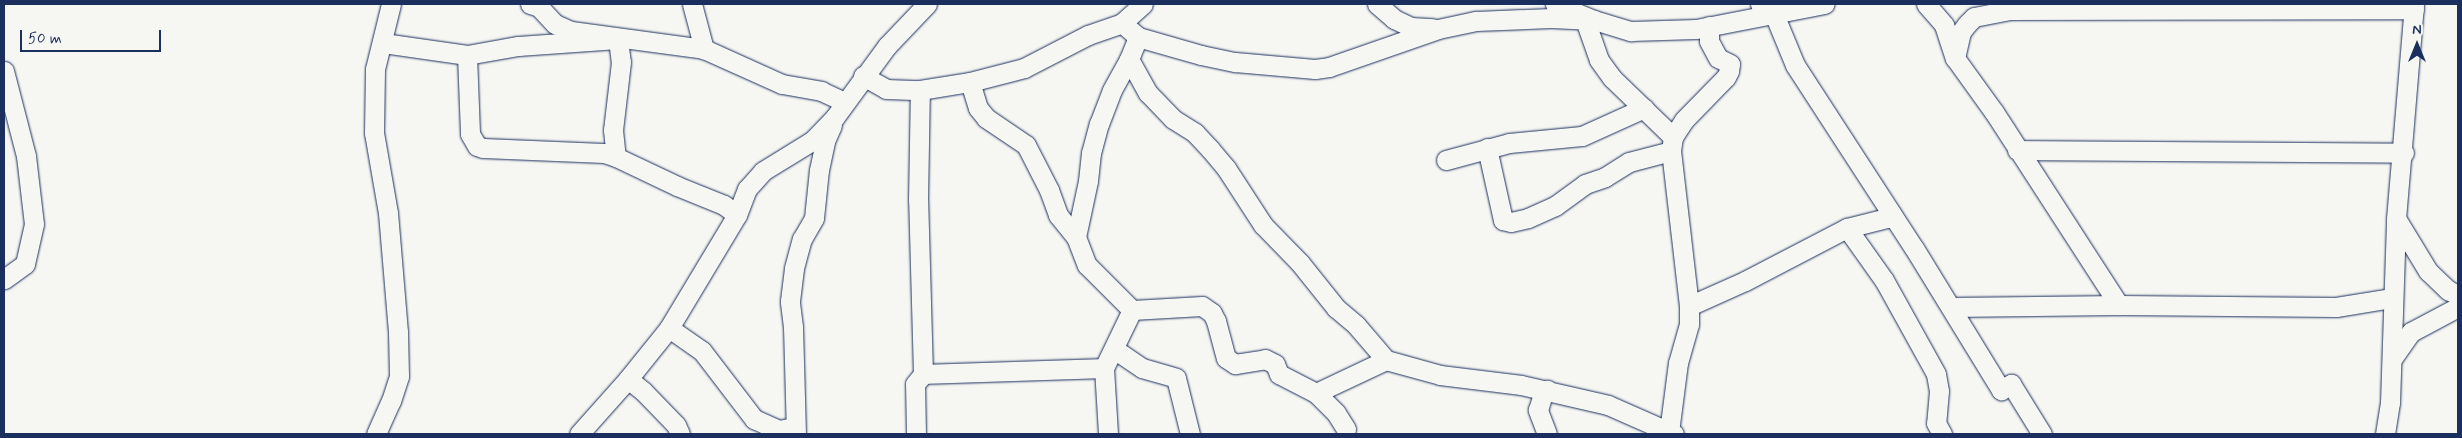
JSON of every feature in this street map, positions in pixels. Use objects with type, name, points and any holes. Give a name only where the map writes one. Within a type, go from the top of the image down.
[{"type":"street","points":[[376,434],[391,401],[399,376],[398,332],[388,213],[374,133],[376,69],[392,4]]},
{"type":"street","points":[[530,4],[539,7],[556,24],[570,31],[704,49],[782,84],[821,91],[840,110]]},
{"type":"street","points":[[692,4],[704,49]]},
{"type":"street","points":[[863,76],[886,89],[920,90],[970,82],[1024,68],[1088,34],[1122,23],[1143,4]]},
{"type":"street","points":[[1377,4],[1394,19],[1411,27],[1438,29]]},
{"type":"street","points":[[1555,4],[1590,20],[1631,31],[1709,26],[1767,9],[1825,4]]},
{"type":"street","points":[[1926,4],[1944,26],[1956,58],[2119,305]]},
{"type":"street","points":[[669,328],[702,351],[754,419],[779,430],[795,431],[794,327],[790,301],[794,268],[802,239],[814,218],[819,170],[825,140],[840,110],[863,76],[887,46],[925,5]]},
{"type":"street","points":[[1956,58],[1961,32],[1974,17],[2011,10],[2116,6],[2414,6],[2404,153],[2396,219],[2392,298],[2392,360],[2382,432]]},
{"type":"street","points":[[1767,9],[1795,65],[1892,214],[2002,390],[2011,384],[2042,434]]},
{"type":"street","points":[[1122,23],[1138,37],[1167,47],[1235,62],[1315,69],[1329,67],[1438,29],[1495,19],[1551,18],[1590,20]]},
{"type":"street","points":[[1129,60],[1148,93],[1174,119],[1195,133],[1210,149],[1226,168],[1263,225],[1300,263],[1336,308],[1356,326],[1386,360],[1440,375],[1547,390],[1608,405],[1672,433],[1678,363],[1689,324],[1689,306],[1672,144],[1644,108],[1612,78],[1599,60],[1590,20]]},
{"type":"street","points":[[1487,148],[1503,220],[1511,222],[1528,218],[1555,206],[1585,184],[1605,177],[1628,162],[1672,144],[1684,120],[1726,77],[1728,71],[1730,64],[1718,58],[1709,41],[1709,26]]},
{"type":"street","points":[[1076,237],[1088,181],[1091,153],[1099,124],[1112,90],[1129,60],[1138,37]]},
{"type":"street","points":[[382,43],[466,55],[518,46],[618,38]]},
{"type":"street","points":[[616,157],[613,130],[621,62],[618,38]]},
{"type":"street","points":[[466,55],[470,134],[477,146],[483,148],[604,153],[724,205],[737,215]]},
{"type":"street","points":[[4,71],[26,156],[34,224],[25,264],[4,279]]},
{"type":"street","points":[[970,82],[978,108],[986,118],[1026,145],[1049,190],[1058,215],[1076,237],[1087,265],[1132,310],[1202,306],[1212,313],[1226,358],[1235,364],[1265,359],[1275,364],[1279,374],[1316,392],[1336,413],[1344,432]]},
{"type":"street","points":[[916,434],[915,384],[923,374],[918,190],[920,90]]},
{"type":"street","points":[[1446,160],[1509,143],[1582,136],[1644,108]]},
{"type":"street","points":[[579,434],[628,380],[669,328],[737,215],[746,189],[763,171],[812,141],[840,110]]},
{"type":"street","points":[[2017,150],[2404,153]]},
{"type":"street","points":[[1689,306],[1745,281],[1847,228],[1887,218],[1892,214]]},
{"type":"street","points":[[2396,219],[2428,271],[2448,290],[2458,295]]},
{"type":"street","points":[[1847,228],[1884,280],[1936,374],[1939,391],[1936,423],[1942,434]]},
{"type":"street","points":[[1951,307],[2119,305],[2336,307],[2392,298]]},
{"type":"street","points":[[2392,360],[2411,332],[2458,306]]},
{"type":"street","points":[[1108,434],[1104,368],[1132,310]]},
{"type":"street","points":[[1114,349],[1142,368],[1176,378],[1190,434]]},
{"type":"street","points":[[1316,392],[1386,360]]},
{"type":"street","points":[[923,374],[1104,368]]},
{"type":"street","points":[[628,380],[643,391],[676,425],[680,434]]},
{"type":"street","points":[[1547,390],[1542,397],[1538,410],[1547,434]]}]
